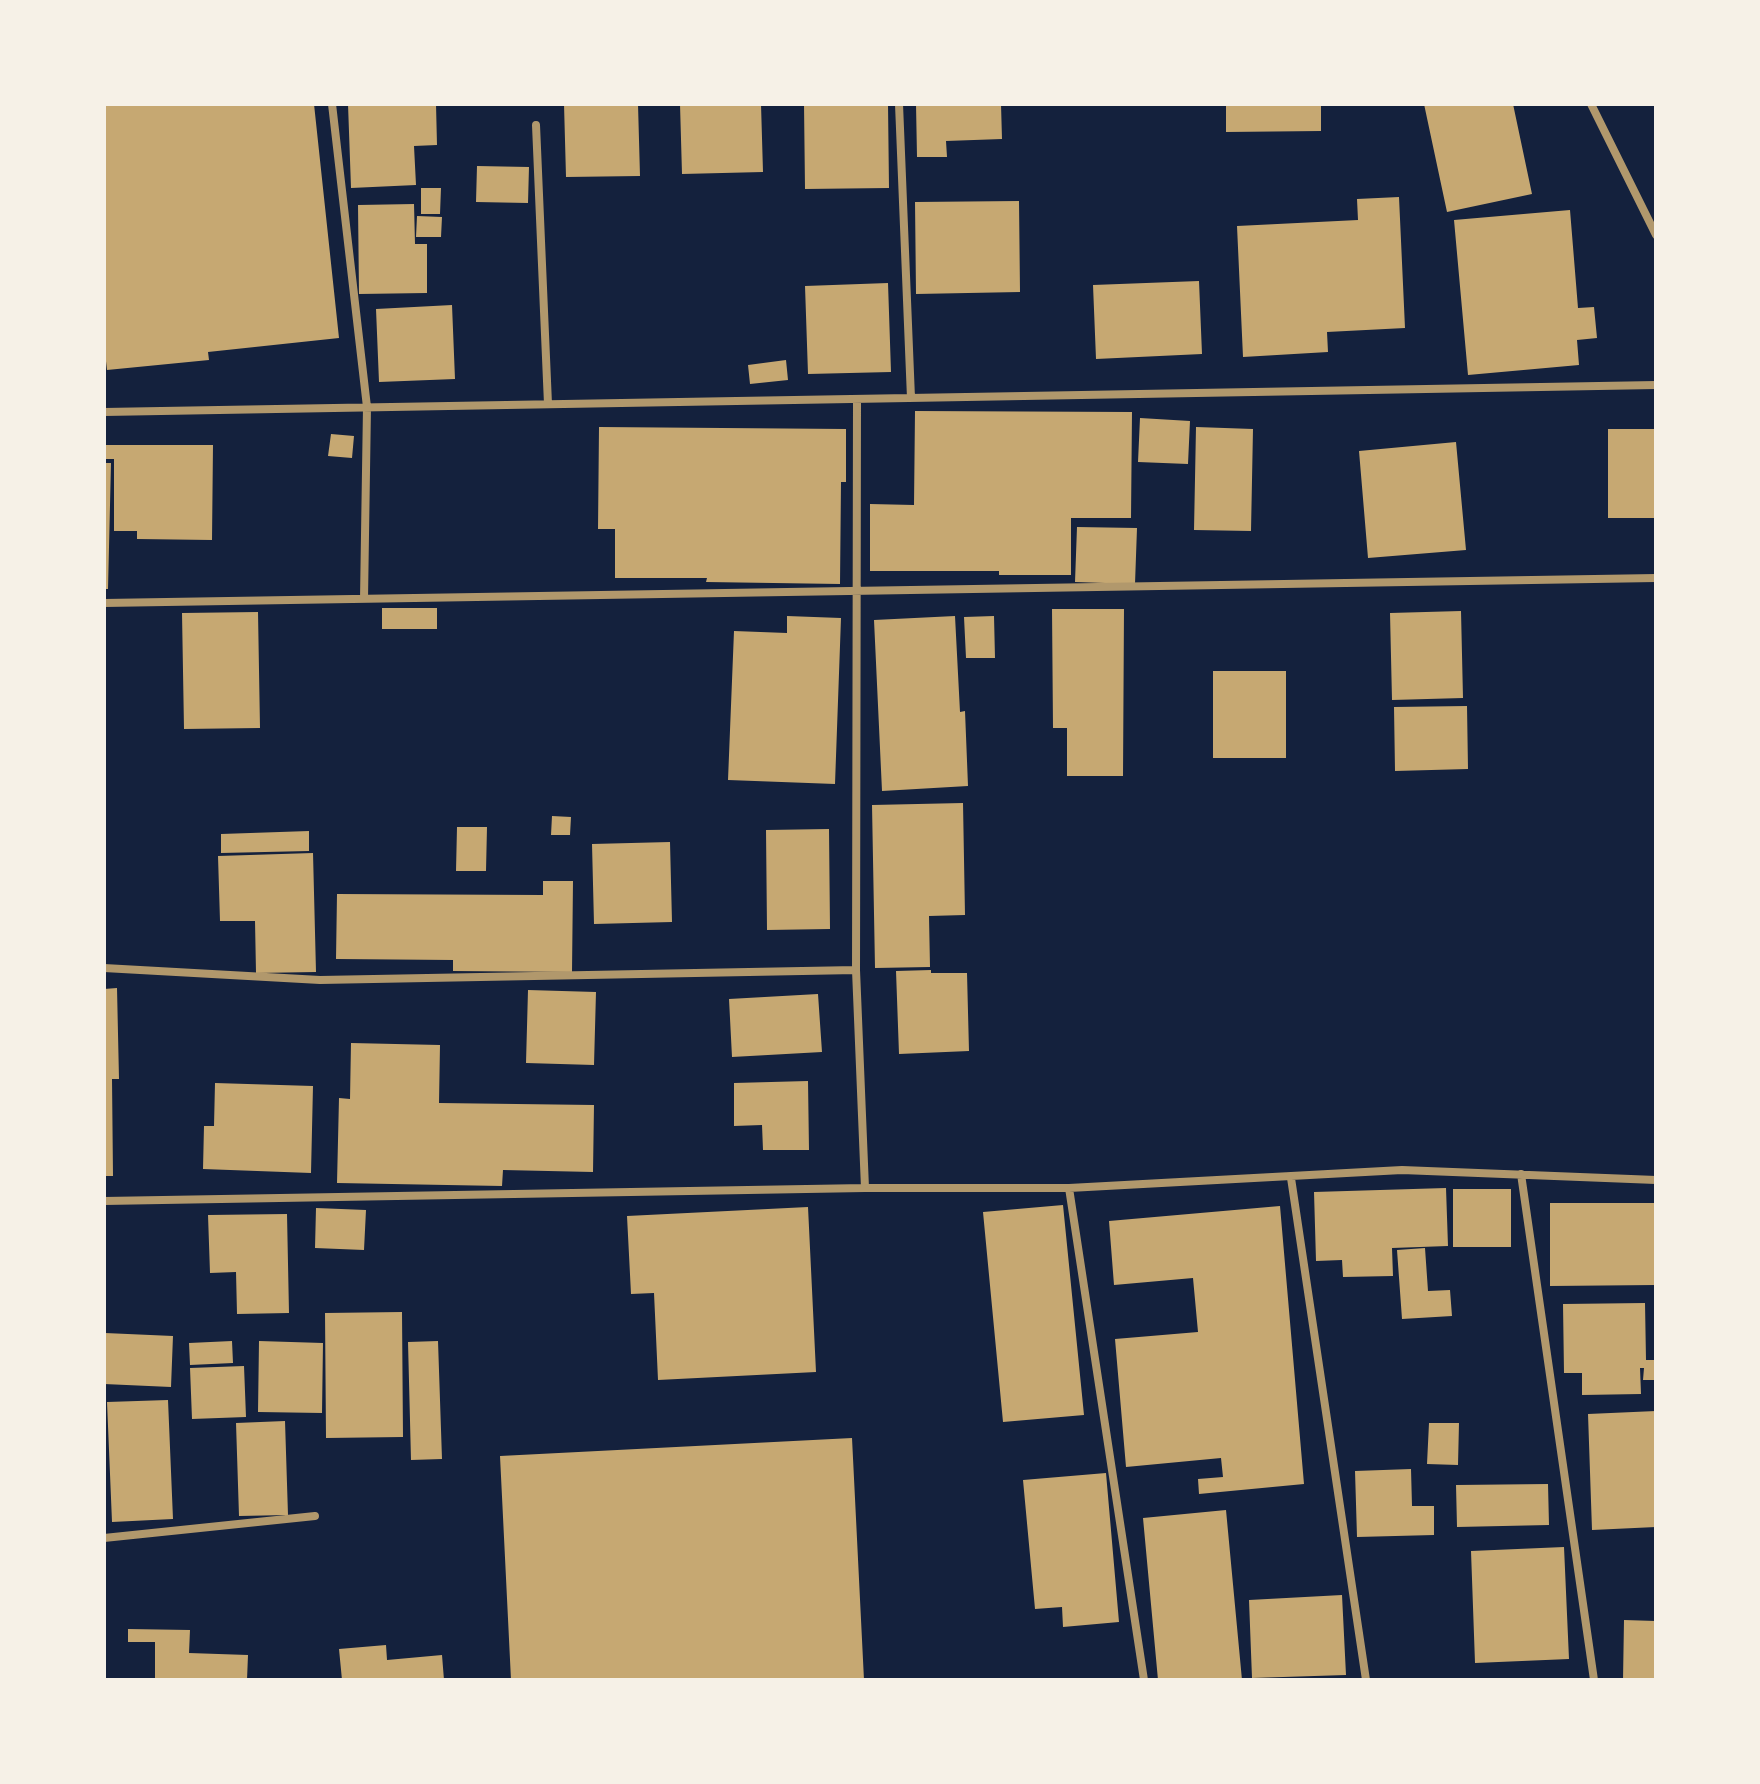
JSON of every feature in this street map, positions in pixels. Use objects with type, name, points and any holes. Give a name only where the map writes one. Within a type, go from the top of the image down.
[{"type":"street","points":[[332,104],[367,407],[364,599]]},
{"type":"street","points":[[899,104],[911,398]]},
{"type":"street","points":[[1591,104],[1656,235]]},
{"type":"street","points":[[536,125],[548,404]]},
{"type":"street","points":[[104,412],[1656,385]]},
{"type":"street","points":[[857,399],[856,970],[865,1188]]},
{"type":"street","points":[[104,603],[1656,578]]},
{"type":"street","points":[[104,968],[320,980],[856,970]]},
{"type":"street","points":[[104,1201],[865,1188],[1069,1188],[1402,1170],[1656,1180]]},
{"type":"street","points":[[1521,1174],[1594,1680]]},
{"type":"street","points":[[1291,1178],[1366,1680]]},
{"type":"street","points":[[1069,1188],[1144,1680]]},
{"type":"street","points":[[104,1538],[315,1516]]},
{"type":"building","points":[[104,104],[314,104],[339,338],[208,352],[209,360],[107,370],[104,344]]},
{"type":"building","points":[[348,104],[436,104],[437,145],[414,146],[416,185],[351,188]]},
{"type":"building","points":[[564,104],[638,104],[640,176],[566,177]]},
{"type":"building","points":[[680,104],[761,104],[763,172],[682,174]]},
{"type":"building","points":[[804,104],[888,104],[889,188],[805,189]]},
{"type":"building","points":[[916,104],[1001,104],[1002,139],[946,141],[947,157],[917,157]]},
{"type":"building","points":[[1226,104],[1321,104],[1321,131],[1226,132]]},
{"type":"building","points":[[1424,104],[1513,104],[1532,194],[1447,212]]},
{"type":"building","points":[[477,166],[529,167],[528,203],[476,202]]},
{"type":"building","points":[[421,188],[441,188],[440,214],[421,214]]},
{"type":"building","points":[[1399,197],[1405,328],[1327,332],[1328,352],[1243,357],[1237,226],[1358,220],[1357,199]]},
{"type":"building","points":[[1019,201],[1020,292],[916,294],[915,202]]},
{"type":"building","points":[[414,204],[415,244],[427,244],[427,293],[359,294],[358,205]]},
{"type":"building","points":[[1570,210],[1578,308],[1594,307],[1597,338],[1577,340],[1579,365],[1468,375],[1454,220]]},
{"type":"building","points":[[417,216],[442,217],[441,237],[416,237]]},
{"type":"building","points":[[1199,281],[1202,354],[1096,359],[1093,285]]},
{"type":"building","points":[[888,283],[891,372],[808,374],[805,286]]},
{"type":"building","points":[[452,305],[455,379],[379,382],[376,309]]},
{"type":"building","points":[[786,360],[788,380],[750,384],[748,365]]},
{"type":"building","points":[[915,411],[1132,412],[1131,518],[1071,518],[1071,575],[999,575],[999,571],[870,571],[870,504],[914,505]]},
{"type":"building","points":[[1140,418],[1190,421],[1188,464],[1138,462]]},
{"type":"building","points":[[599,427],[846,429],[846,482],[841,482],[840,584],[706,582],[707,578],[615,578],[615,529],[598,529]]},
{"type":"building","points":[[1196,427],[1253,429],[1251,531],[1194,530]]},
{"type":"building","points":[[1608,429],[1656,429],[1656,518],[1608,518]]},
{"type":"building","points":[[331,434],[354,436],[352,458],[328,456]]},
{"type":"building","points":[[1456,442],[1466,550],[1368,558],[1359,451]]},
{"type":"building","points":[[104,445],[213,445],[212,540],[137,539],[137,531],[114,531],[114,459],[104,459]]},
{"type":"building","points":[[104,463],[111,463],[108,589],[104,589]]},
{"type":"building","points":[[1077,527],[1137,528],[1135,584],[1075,582]]},
{"type":"building","points":[[382,608],[437,608],[437,629],[382,629]]},
{"type":"building","points":[[1052,609],[1124,609],[1123,776],[1067,776],[1067,728],[1053,728]]},
{"type":"building","points":[[1461,611],[1463,698],[1392,700],[1390,613]]},
{"type":"building","points":[[258,612],[260,728],[184,729],[182,613]]},
{"type":"building","points":[[787,616],[841,618],[835,784],[728,780],[734,631],[787,633]]},
{"type":"building","points":[[955,616],[960,712],[965,711],[968,786],[882,791],[874,620]]},
{"type":"building","points":[[994,616],[995,658],[966,658],[964,617]]},
{"type":"building","points":[[1213,671],[1286,671],[1286,758],[1213,758]]},
{"type":"building","points":[[1467,706],[1468,769],[1395,771],[1394,707]]},
{"type":"building","points":[[963,803],[965,915],[929,916],[930,967],[875,968],[872,805]]},
{"type":"building","points":[[552,816],[571,817],[570,835],[551,835]]},
{"type":"building","points":[[457,827],[487,827],[486,871],[456,871]]},
{"type":"building","points":[[829,829],[830,929],[767,930],[766,830]]},
{"type":"building","points":[[309,831],[309,851],[221,853],[221,834]]},
{"type":"building","points":[[670,842],[672,922],[594,924],[592,844]]},
{"type":"building","points":[[313,853],[316,972],[256,973],[255,921],[220,921],[218,856]]},
{"type":"building","points":[[543,881],[573,881],[572,972],[453,971],[453,960],[336,959],[337,894],[543,895]]},
{"type":"building","points":[[931,970],[931,973],[967,973],[969,1051],[899,1054],[896,971]]},
{"type":"building","points":[[117,988],[119,1079],[112,1079],[113,1176],[104,1176],[104,989]]},
{"type":"building","points":[[528,990],[596,992],[594,1065],[526,1063]]},
{"type":"building","points":[[818,994],[822,1052],[732,1057],[729,999]]},
{"type":"building","points":[[351,1043],[440,1045],[439,1103],[594,1105],[593,1172],[503,1170],[502,1186],[337,1183],[339,1098],[350,1099]]},
{"type":"building","points":[[808,1081],[809,1150],[763,1150],[762,1125],[734,1126],[734,1083]]},
{"type":"building","points":[[215,1083],[313,1086],[311,1173],[203,1169],[204,1126],[214,1126]]},
{"type":"building","points":[[1446,1188],[1448,1246],[1392,1248],[1393,1276],[1343,1277],[1342,1260],[1316,1261],[1314,1192]]},
{"type":"building","points":[[1453,1189],[1511,1189],[1511,1247],[1453,1247]]},
{"type":"building","points":[[1550,1203],[1656,1203],[1656,1285],[1550,1286]]},
{"type":"building","points":[[1063,1205],[1084,1415],[1003,1422],[983,1212]]},
{"type":"building","points":[[1280,1206],[1304,1484],[1199,1494],[1198,1479],[1223,1477],[1221,1458],[1126,1467],[1115,1339],[1198,1332],[1193,1278],[1114,1285],[1109,1221]]},
{"type":"building","points":[[808,1207],[816,1372],[658,1380],[654,1293],[631,1294],[627,1216]]},
{"type":"building","points":[[316,1208],[366,1210],[364,1250],[315,1248]]},
{"type":"building","points":[[287,1214],[289,1313],[237,1314],[236,1272],[210,1273],[208,1215]]},
{"type":"building","points":[[1425,1248],[1428,1291],[1450,1290],[1452,1316],[1402,1319],[1397,1250]]},
{"type":"building","points":[[1645,1303],[1646,1360],[1656,1360],[1656,1380],[1643,1380],[1644,1368],[1640,1368],[1641,1394],[1582,1395],[1582,1373],[1564,1373],[1563,1304]]},
{"type":"building","points":[[402,1312],[403,1437],[326,1438],[325,1313]]},
{"type":"building","points":[[105,1333],[173,1336],[171,1387],[104,1384]]},
{"type":"building","points":[[232,1341],[233,1363],[190,1365],[189,1343]]},
{"type":"building","points":[[259,1341],[323,1343],[322,1413],[258,1412]]},
{"type":"building","points":[[438,1341],[442,1459],[411,1460],[408,1342]]},
{"type":"building","points":[[244,1366],[246,1417],[192,1419],[190,1368]]},
{"type":"building","points":[[168,1400],[173,1519],[112,1522],[107,1402]]},
{"type":"building","points":[[1656,1411],[1656,1527],[1592,1530],[1588,1414]]},
{"type":"building","points":[[285,1421],[288,1515],[239,1516],[236,1423]]},
{"type":"building","points":[[1429,1423],[1459,1423],[1458,1465],[1427,1464]]},
{"type":"building","points":[[852,1438],[864,1680],[511,1680],[500,1456]]},
{"type":"building","points":[[1411,1469],[1412,1506],[1434,1506],[1434,1535],[1357,1537],[1355,1471]]},
{"type":"building","points":[[1106,1473],[1119,1622],[1063,1627],[1062,1607],[1035,1609],[1023,1480]]},
{"type":"building","points":[[1548,1484],[1549,1525],[1457,1527],[1456,1485]]},
{"type":"building","points":[[1226,1510],[1242,1680],[1158,1680],[1143,1518]]},
{"type":"building","points":[[1564,1547],[1569,1659],[1475,1663],[1471,1551]]},
{"type":"building","points":[[1342,1595],[1346,1675],[1252,1678],[1249,1600]]},
{"type":"building","points":[[1624,1620],[1656,1621],[1656,1680],[1623,1680]]},
{"type":"building","points":[[128,1629],[190,1630],[189,1653],[248,1655],[247,1680],[155,1680],[155,1642],[128,1642]]},
{"type":"building","points":[[386,1645],[387,1660],[442,1655],[444,1680],[342,1680],[339,1649]]}]
